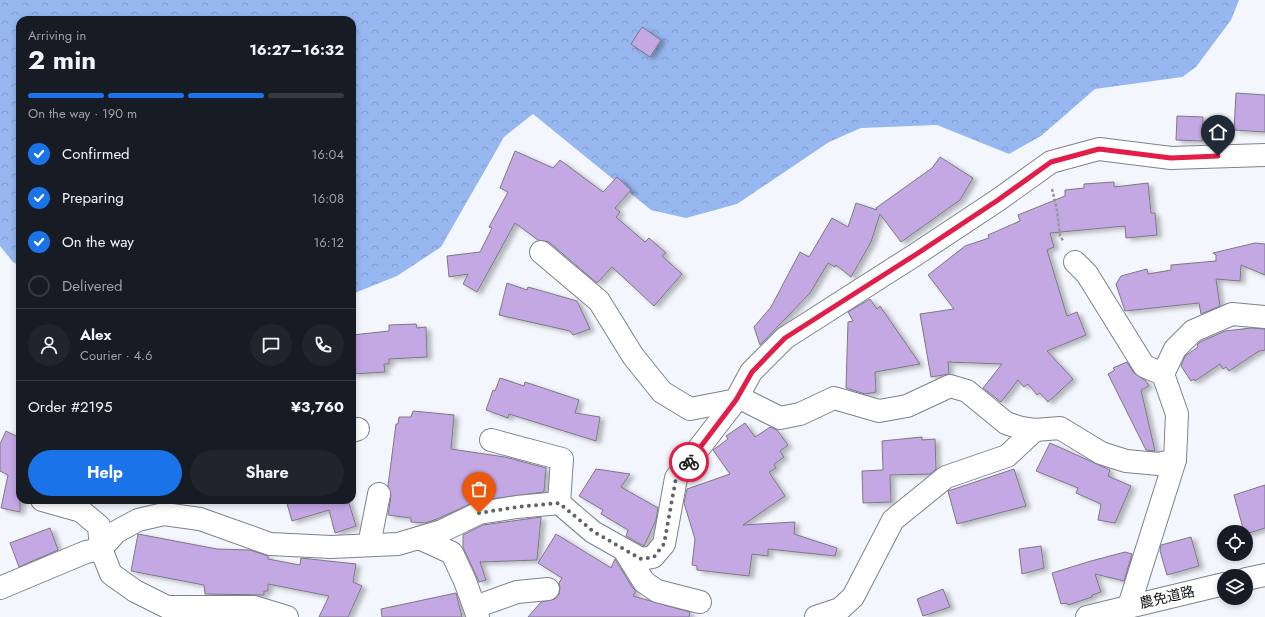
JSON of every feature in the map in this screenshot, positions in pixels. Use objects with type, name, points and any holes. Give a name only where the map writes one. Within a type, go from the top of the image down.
[{"type":"street","points":[[0,588],[86,552],[101,549],[116,532],[138,520],[164,514],[196,510],[270,544],[331,547],[398,544],[442,531],[479,513],[517,507],[559,503],[594,532],[641,559],[654,557],[664,544],[676,478],[736,400],[752,372],[785,338],[922,251],[1051,162],[1099,149],[1171,158],[1265,155]]},
{"type":"street","points":[[541,252],[599,301],[633,356],[662,392],[690,409],[742,399],[780,418],[800,414],[834,398],[879,411],[906,406],[950,386],[967,391],[1006,423],[1035,430],[1060,428],[1102,453],[1126,461],[1159,464],[1175,460]]},
{"type":"street","points":[[1075,262],[1087,274],[1144,366],[1164,374]]},
{"type":"street","points":[[1116,611],[1175,460],[1177,414],[1164,374],[1175,349],[1193,331],[1232,314],[1265,317]]},
{"type":"street","points":[[816,617],[840,609],[853,597],[894,520],[946,477],[1007,456],[1035,430]]},
{"type":"street","points":[[491,440],[562,459],[559,503]]},
{"type":"street","points":[[369,545],[379,494]]},
{"type":"street","points":[[58,504],[81,510],[99,526],[101,549],[111,574],[135,591],[167,607],[254,607],[287,617]]},
{"type":"street","points":[[419,538],[452,553],[477,612],[517,592],[548,589]]},
{"type":"street","points":[[623,548],[644,582],[657,591],[700,602]]},
{"type":"street","points":[[1253,578],[1265,575]]},
{"type":"street","name":"農免道路","points":[[1087,617],[1217,586]]},
{"type":"path","points":[[1050,183],[1058,210],[1060,236],[1075,262]]},
{"type":"green space","points":[[0,0],[1239,0],[1231,20],[1196,67],[1182,77],[1095,89],[1041,136],[1009,154],[937,125],[861,128],[829,142],[737,204],[686,218],[651,210],[533,114],[504,137],[441,247],[397,276],[356,292],[356,16],[16,16],[16,264],[0,246]]},
{"type":"building","points":[[642,27],[661,40],[650,57],[631,44]]},
{"type":"building","points":[[1236,93],[1265,95],[1265,132],[1234,130]]},
{"type":"building","points":[[1177,116],[1203,117],[1202,141],[1176,140]]},
{"type":"building","points":[[515,151],[553,168],[560,160],[603,192],[617,177],[631,190],[615,208],[620,212],[616,217],[645,242],[649,238],[666,253],[662,256],[682,274],[654,306],[612,267],[597,283],[549,242],[538,240],[515,223],[477,292],[463,284],[468,274],[449,277],[447,256],[480,252],[492,228],[489,227],[508,192],[500,188]]},
{"type":"building","points":[[940,157],[973,178],[960,200],[901,242],[880,214],[871,242],[851,277],[836,265],[835,267],[828,263],[810,293],[760,345],[754,327],[771,307],[800,252],[809,257],[832,218],[848,227],[856,203],[877,210],[876,208],[932,168]]},
{"type":"building","points":[[1114,182],[1114,187],[1148,183],[1151,213],[1155,213],[1157,235],[1126,238],[1125,226],[1050,233],[1054,247],[1047,250],[1067,316],[1077,312],[1086,335],[1047,351],[1073,379],[1048,402],[1040,393],[1037,395],[1028,384],[1024,387],[1018,380],[1001,402],[983,388],[1002,364],[948,362],[949,374],[931,377],[920,314],[954,309],[928,275],[965,246],[989,238],[988,235],[1020,221],[1018,215],[1065,196],[1065,190],[1084,188],[1084,184]]},
{"type":"building","points":[[1255,243],[1265,244],[1265,275],[1241,265],[1240,281],[1216,279],[1220,306],[1201,314],[1199,303],[1125,311],[1116,284],[1121,276],[1147,269],[1148,274],[1171,270],[1171,265],[1216,261],[1216,255],[1213,253]]},
{"type":"building","points":[[507,283],[527,290],[528,287],[577,301],[590,329],[573,335],[570,331],[499,315]]},
{"type":"building","points":[[870,299],[877,309],[880,306],[920,364],[875,372],[876,392],[865,394],[846,388],[848,322],[853,321],[848,312]]},
{"type":"building","points":[[416,324],[417,328],[426,327],[427,357],[389,359],[389,364],[384,364],[385,372],[356,374],[356,335],[389,331],[389,325]]},
{"type":"building","points":[[1251,328],[1265,329],[1265,350],[1259,351],[1229,371],[1226,367],[1223,369],[1220,364],[1195,381],[1194,379],[1191,381],[1181,366],[1185,356],[1198,347],[1197,345],[1200,342],[1225,331]]},
{"type":"building","points":[[1127,362],[1134,373],[1146,381],[1149,386],[1141,390],[1155,451],[1146,450],[1108,374],[1115,370],[1113,368]]},
{"type":"building","points":[[500,378],[524,386],[525,382],[579,400],[575,413],[600,417],[596,441],[509,414],[508,418],[486,410],[493,390],[495,391]]},
{"type":"building","points":[[413,411],[454,415],[451,449],[505,457],[546,468],[544,492],[477,501],[425,523],[411,522],[411,518],[388,515],[391,496],[388,486],[396,424],[398,424],[399,417],[411,417]]},
{"type":"building","points":[[745,423],[755,437],[770,427],[777,430],[788,445],[780,451],[784,457],[774,464],[776,468],[769,472],[785,496],[743,525],[795,522],[794,534],[837,548],[835,556],[768,549],[768,556],[752,554],[749,576],[697,570],[697,566],[692,565],[695,539],[684,503],[687,489],[730,474],[713,450],[728,439],[726,436]]},
{"type":"building","points":[[6,431],[16,436],[16,504],[20,504],[20,512],[1,508],[8,475],[0,471],[0,444]]},
{"type":"building","points":[[922,437],[922,440],[935,439],[936,469],[930,474],[890,475],[891,502],[863,503],[862,471],[883,470],[882,441]]},
{"type":"building","points":[[1050,443],[1110,470],[1108,476],[1131,486],[1115,523],[1098,520],[1101,504],[1076,493],[1078,488],[1036,471]]},
{"type":"building","points":[[596,469],[630,474],[621,487],[658,508],[656,520],[644,546],[626,536],[628,530],[601,514],[603,510],[579,496]]},
{"type":"building","points":[[1014,469],[1026,506],[957,524],[948,491]]},
{"type":"building","points":[[1265,485],[1265,528],[1253,532],[1253,525],[1242,525],[1234,495]]},
{"type":"building","points":[[287,504],[349,504],[356,526],[335,533],[329,510],[292,521]]},
{"type":"building","points":[[541,517],[537,560],[480,562],[486,580],[479,582],[463,547],[463,535],[483,525]]},
{"type":"building","points":[[50,528],[58,550],[19,567],[10,543]]},
{"type":"building","points":[[138,534],[217,549],[250,550],[268,556],[268,559],[300,565],[301,558],[356,564],[353,582],[362,586],[348,617],[319,617],[329,596],[268,584],[268,591],[264,591],[264,595],[205,594],[204,585],[131,571]]},
{"type":"building","points":[[556,534],[611,568],[615,559],[636,591],[633,596],[690,612],[689,617],[528,617],[541,602],[555,599],[559,594],[559,583],[562,578],[538,563]]},
{"type":"building","points":[[1191,537],[1199,566],[1167,575],[1160,551],[1161,545]]},
{"type":"building","points":[[1041,546],[1044,568],[1022,574],[1019,549]]},
{"type":"building","points":[[1125,552],[1132,554],[1124,581],[1095,574],[1101,592],[1092,595],[1092,597],[1068,605],[1067,603],[1061,604],[1052,573]]},
{"type":"building","points":[[943,589],[950,607],[923,616],[917,599]]},
{"type":"building","points":[[456,593],[462,617],[382,617],[381,609]]},
{"type":"way so far","points":[[479,513],[517,507],[559,503],[594,532],[641,559],[654,557],[664,544],[676,478],[689,462]]},
{"type":"route","points":[[689,462],[736,400],[752,372],[785,338],[915,255],[998,200],[1051,162],[1099,149],[1171,158],[1218,156]]}]
